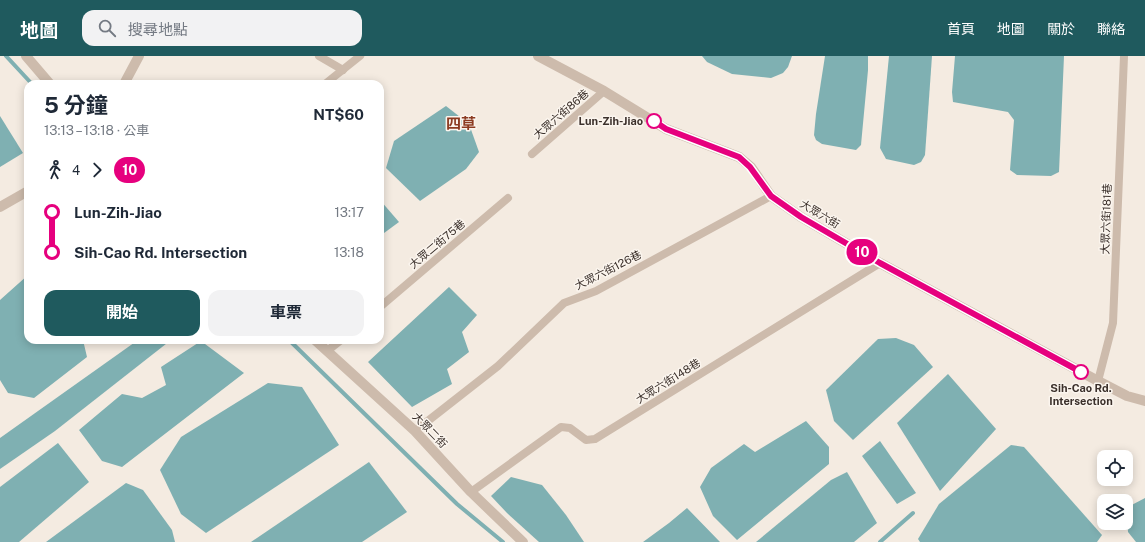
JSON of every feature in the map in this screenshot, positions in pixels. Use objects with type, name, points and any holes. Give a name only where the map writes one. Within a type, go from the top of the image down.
[{"type":"street","points":[[26,56],[47,80]]},
{"type":"street","points":[[126,80],[139,56]]},
{"type":"street","name":"大眾六街","points":[[538,56],[604,91],[666,129],[739,157],[750,167],[771,196],[801,217],[880,263],[1127,396],[1145,400]]},
{"type":"street","points":[[0,207],[24,193]]},
{"type":"street","name":"大眾二街","points":[[319,344],[415,430],[471,492],[523,542]]},
{"type":"lane","points":[[319,56],[343,70]]},
{"type":"lane","points":[[331,80],[360,56]]},
{"type":"lane","name":"大眾六街181巷","points":[[1098,381],[1113,323],[1124,56]]},
{"type":"lane","name":"大眾六街86巷","points":[[532,154],[604,91]]},
{"type":"lane","name":"大眾六街126巷","points":[[415,430],[498,366],[564,303],[596,291],[771,196]]},
{"type":"lane","name":"大眾二街75巷","points":[[384,304],[508,198]]},
{"type":"lane","name":"大眾六街148巷","points":[[471,492],[560,427],[570,428],[586,440],[595,439],[880,263]]},
{"type":"lane","points":[[327,351],[336,344]]},
{"type":"water","points":[[702,56],[792,56],[788,67],[783,73],[771,78],[732,74],[707,62]]},
{"type":"water","points":[[825,56],[868,56],[861,145],[856,150],[822,144],[816,140],[814,135]]},
{"type":"water","points":[[889,56],[932,56],[925,155],[921,162],[914,165],[886,159],[880,148]]},
{"type":"water","points":[[955,56],[1064,56],[1059,172],[1051,176],[1017,175],[1010,170],[1014,120],[1008,112],[953,102],[952,92]]},
{"type":"water","points":[[446,106],[469,124],[479,152],[466,169],[420,201],[386,168],[394,141]]},
{"type":"water","points":[[0,116],[23,153],[0,167]]},
{"type":"water","points":[[384,205],[399,222],[384,233]]},
{"type":"water","points":[[24,279],[24,344],[84,344],[87,357],[34,398],[8,393],[0,380],[0,300]]},
{"type":"water","points":[[449,287],[477,315],[462,332],[469,352],[447,369],[452,384],[412,407],[368,362]]},
{"type":"water","points":[[896,338],[914,345],[933,367],[853,440],[834,421],[826,390],[878,339]]},
{"type":"water","points":[[132,344],[166,344],[55,431],[0,469],[0,438]]},
{"type":"water","points":[[196,344],[205,344],[244,373],[122,467],[102,461],[79,430],[122,394],[142,398],[166,385],[161,367]]},
{"type":"water","points":[[948,374],[996,429],[940,491],[897,423]]},
{"type":"water","points":[[268,383],[302,387],[339,445],[206,533],[181,514],[160,470],[181,437]]},
{"type":"water","points":[[806,421],[829,447],[829,464],[737,540],[713,516],[700,487],[711,468],[744,444],[755,452]]},
{"type":"water","points":[[880,441],[916,493],[897,504],[862,456]]},
{"type":"water","points":[[58,443],[89,482],[19,542],[0,542],[0,487]]},
{"type":"water","points":[[1011,445],[1024,447],[1102,535],[1097,542],[920,542],[918,539],[939,504]]},
{"type":"water","points":[[369,462],[407,512],[362,542],[251,542]]},
{"type":"water","points":[[847,472],[877,523],[854,542],[756,542],[831,480]]},
{"type":"water","points":[[511,477],[542,485],[566,515],[584,542],[539,542],[507,513],[491,496]]},
{"type":"water","points":[[126,483],[143,490],[172,530],[175,542],[46,542]]},
{"type":"water","points":[[1145,498],[1145,542],[1136,542],[1128,532],[1128,530],[1133,530],[1133,504]]},
{"type":"water","points":[[687,508],[720,542],[643,542],[669,523]]},
{"type":"waterway","points":[[6,56],[28,80]]},
{"type":"waterway","points":[[293,344],[457,504],[503,542]]},
{"type":"waterway","points":[[880,542],[913,513]]},
{"type":"bus line","name":"10","points":[[654,121],[666,129],[739,157],[750,167],[771,196],[801,217],[880,263],[1081,372]]},
{"type":"place","name":"Lun-Zih-Jiao","points":[[654,121]]},
{"type":"place","name":"Sih-Cao Rd. Intersection","points":[[1081,372]]},
{"type":"district","name":"四草","points":[[461,123]]}]
